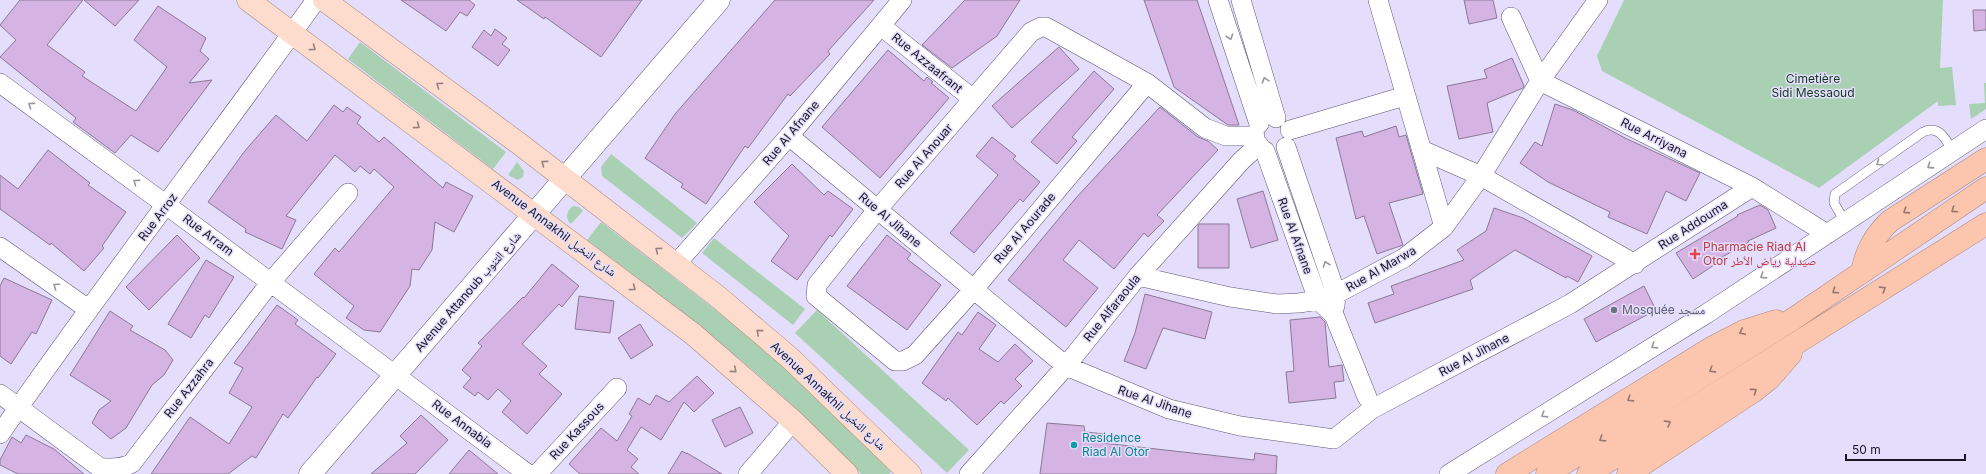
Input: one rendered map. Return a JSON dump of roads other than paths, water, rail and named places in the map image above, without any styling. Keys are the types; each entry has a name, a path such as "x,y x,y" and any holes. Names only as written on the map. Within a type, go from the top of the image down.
{"highway":[{"path":"1862,272 1868,249 1881,229 1890,221 1986,159"},
{"path":"1547,474 1793,319 1986,188"},
{"path":"1588,474 1986,224"},
{"path":"1507,474 1728,339 1761,325 1793,319"},
{"path":"1628,474 1754,391 1781,366 1802,339"}],"main road":[{"name":"Avenue Annakhil شارع النخيل","path":"248,0 693,334 792,420 846,474"},
{"name":"Avenue Annakhil شارع النخيل","path":"324,0 566,180 676,264 790,358 910,474"}],"street":[{"name":"Rue Arroz","path":"0,434 88,309 167,205 316,0"},
{"name":"Avenue Attanoub شارع التنوب","path":"310,474 395,374 566,180 719,0"},
{"name":"Rue Al Afnane","path":"676,264 789,136 902,0"},
{"name":"Rue Al Afnane","path":"1218,0 1318,300 1334,316 1367,397"},
{"name":"Rue Al Afnane","path":"1241,0 1263,135"},
{"path":"1378,0 1405,96 1424,151 1444,227"},
{"name":"Rue Al Marwa","path":"1138,276 1230,297 1276,304 1300,304 1336,294 1404,258 1444,227 1481,176 1540,81 1598,0"},
{"path":"1511,16 1540,81"},
{"name":"Rue Azzaafrant","path":"881,26 973,99"},
{"name":"Rue Al Anouar","path":"895,361 816,296 816,285 877,210 1031,32 1037,28 1046,27 1147,83"},
{"name":"Rue Arriyana","path":"1540,81 1752,187 1827,234"},
{"name":"Rue Arram","path":"0,83 395,374"},
{"path":"1147,83 1205,128 1226,136 1263,135 1287,124 1288,139"},
{"name":"Rue Al Aourade","path":"895,361 903,361 915,355 974,290 1147,83"},
{"path":"1263,135 1276,153 1288,139 1405,96"},
{"path":"1449,474 1706,314 1986,129"},
{"name":"Rue Alfaraoula","path":"970,474 1066,366 1138,276 1263,135"},
{"name":"Rue Al Jihane","path":"789,136 1066,366 1169,409 1240,426 1334,439 1372,409 1570,304"},
{"name":"Rue Al Afnane","path":"1288,139 1336,294 1334,316"},
{"path":"1424,151 1481,176 1635,264"},
{"name":"Rue Addouma","path":"1570,304 1635,264 1752,187"},
{"name":"Rue Azzahra","path":"0,394 99,467 112,469 132,463 270,283 348,193"},
{"path":"0,247 88,309"},
{"name":"Rue Annabia","path":"395,374 528,474"},
{"name":"Rue Kassous","path":"537,474 617,388"},
{"path":"748,474 792,420"}],"lane":[{"path":"1845,222 1834,203 1835,194 1923,132 1932,130 1941,133 1953,151"}],"place":[{"name":"Pharmacie Riad Al Otor صيدلية رياض الأطر","path":"1695,254"},
{"name":"Mosquée مسجد","path":"1614,310"},
{"name":"Residence Riad Al Otor","path":"1074,445"}],"park label":[{"name":"Cimetière Sidi Messaoud","path":"1813,86"}]}
